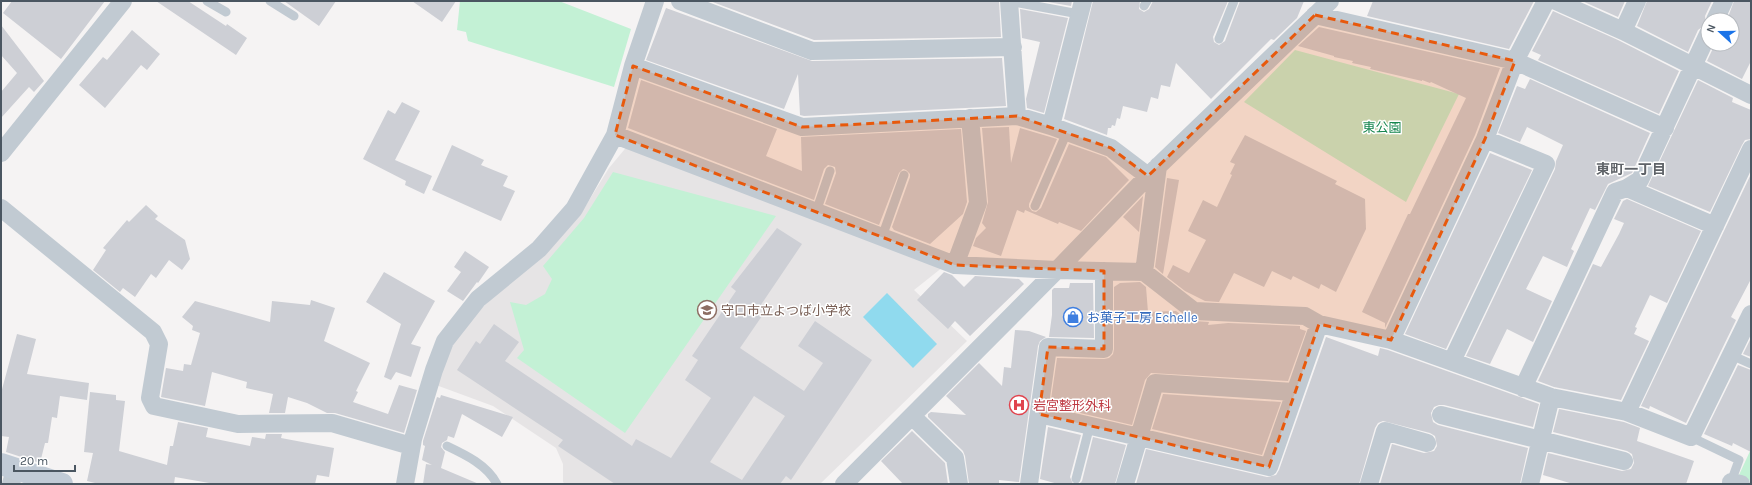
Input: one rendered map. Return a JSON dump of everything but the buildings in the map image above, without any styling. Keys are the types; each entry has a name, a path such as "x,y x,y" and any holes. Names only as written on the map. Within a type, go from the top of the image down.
{"street":[{"path":"1,153 124,1"},
{"path":"405,484 412,446 434,370 445,341 478,299 539,249 574,209 615,134 633,66 655,1"},
{"path":"680,1 812,51 1012,47"},
{"path":"1009,1 1017,116"},
{"path":"1391,340 1484,139 1515,61 1546,1"},
{"path":"1556,1 1622,31 1751,95"},
{"path":"1622,31 1637,1"},
{"path":"1719,12 1724,1"},
{"path":"844,484 1057,270 1153,171 1322,5 1515,61 1665,128"},
{"path":"1059,129 1081,8"},
{"path":"1523,388 1615,192 1627,188 1640,180 1700,52"},
{"path":"633,66 802,127 1017,116 1059,129 1111,148 1153,171"},
{"path":"954,265 978,203 970,118"},
{"path":"615,134 954,265 1057,270 1144,272 1194,311 1305,316 1319,324 1391,340 1551,397 1627,412 1691,437 1751,314"},
{"path":"1452,361 1546,164 1484,139"},
{"path":"1627,412 1751,149"},
{"path":"1144,272 1153,171"},
{"path":"1627,188 1715,226"},
{"path":"1,208 153,332 159,344 150,398 154,406 238,424 332,423 412,446"},
{"path":"1029,484 1048,347 1104,349 1104,271"},
{"path":"1039,414 1269,467 1319,324"},
{"path":"1125,484 1155,383 1294,392"},
{"path":"1530,484 1551,397"},
{"path":"1441,415 1624,461"},
{"path":"912,416 955,458 959,484"},
{"path":"1369,484 1385,431 1426,443"},
{"path":"9,472 62,484"}],"lane":[{"path":"208,1 226,12"},
{"path":"270,1 294,16"},
{"path":"1009,1 1081,8"},
{"path":"1219,39 1234,1"},
{"path":"1035,206 1059,129"},
{"path":"816,212 830,171"},
{"path":"882,237 904,174"},
{"path":"1731,355 1751,364"},
{"path":"1076,479 1090,426"},
{"path":"1691,437 1739,460 1734,483"},
{"path":"447,446 471,457 493,477 497,484"}],"highlighted area":[{"path":"1315,15 1515,61 1485,139 1391,340 1319,324 1269,467 1039,414 1048,347 1104,349 1104,271 955,265 615,135 633,66 802,127 1017,116 1111,148 1148,176"}],"shaded area":[{"name":"守口市立よつば小学校","path":"629,144 943,267 914,290 967,341 820,484 565,484 563,482 563,464 556,448 493,406 436,385 446,356 466,323 580,215 609,168"}],"green space":[{"path":"460,1 559,1 631,29 614,87 468,41 466,32 457,30"},
{"name":"東公園","path":"1295,50 1459,94 1406,202 1244,102"},
{"path":"613,172 776,216 625,433 517,358 524,350 510,302 526,305 545,294 552,279 543,266 584,218"},
{"path":"1751,449 1751,481 1744,479 1739,475"}],"water":[{"path":"887,293 937,344 913,368 863,317"}],"place":[{"name":"守口市立よつば小学校","path":"707,310"},
{"name":"お菓子工房 Echelle","path":"1073,317"},
{"name":"岩宮整形外科","path":"1019,405"}],"district":[{"name":"東町一丁目","path":"1631,169"}]}
